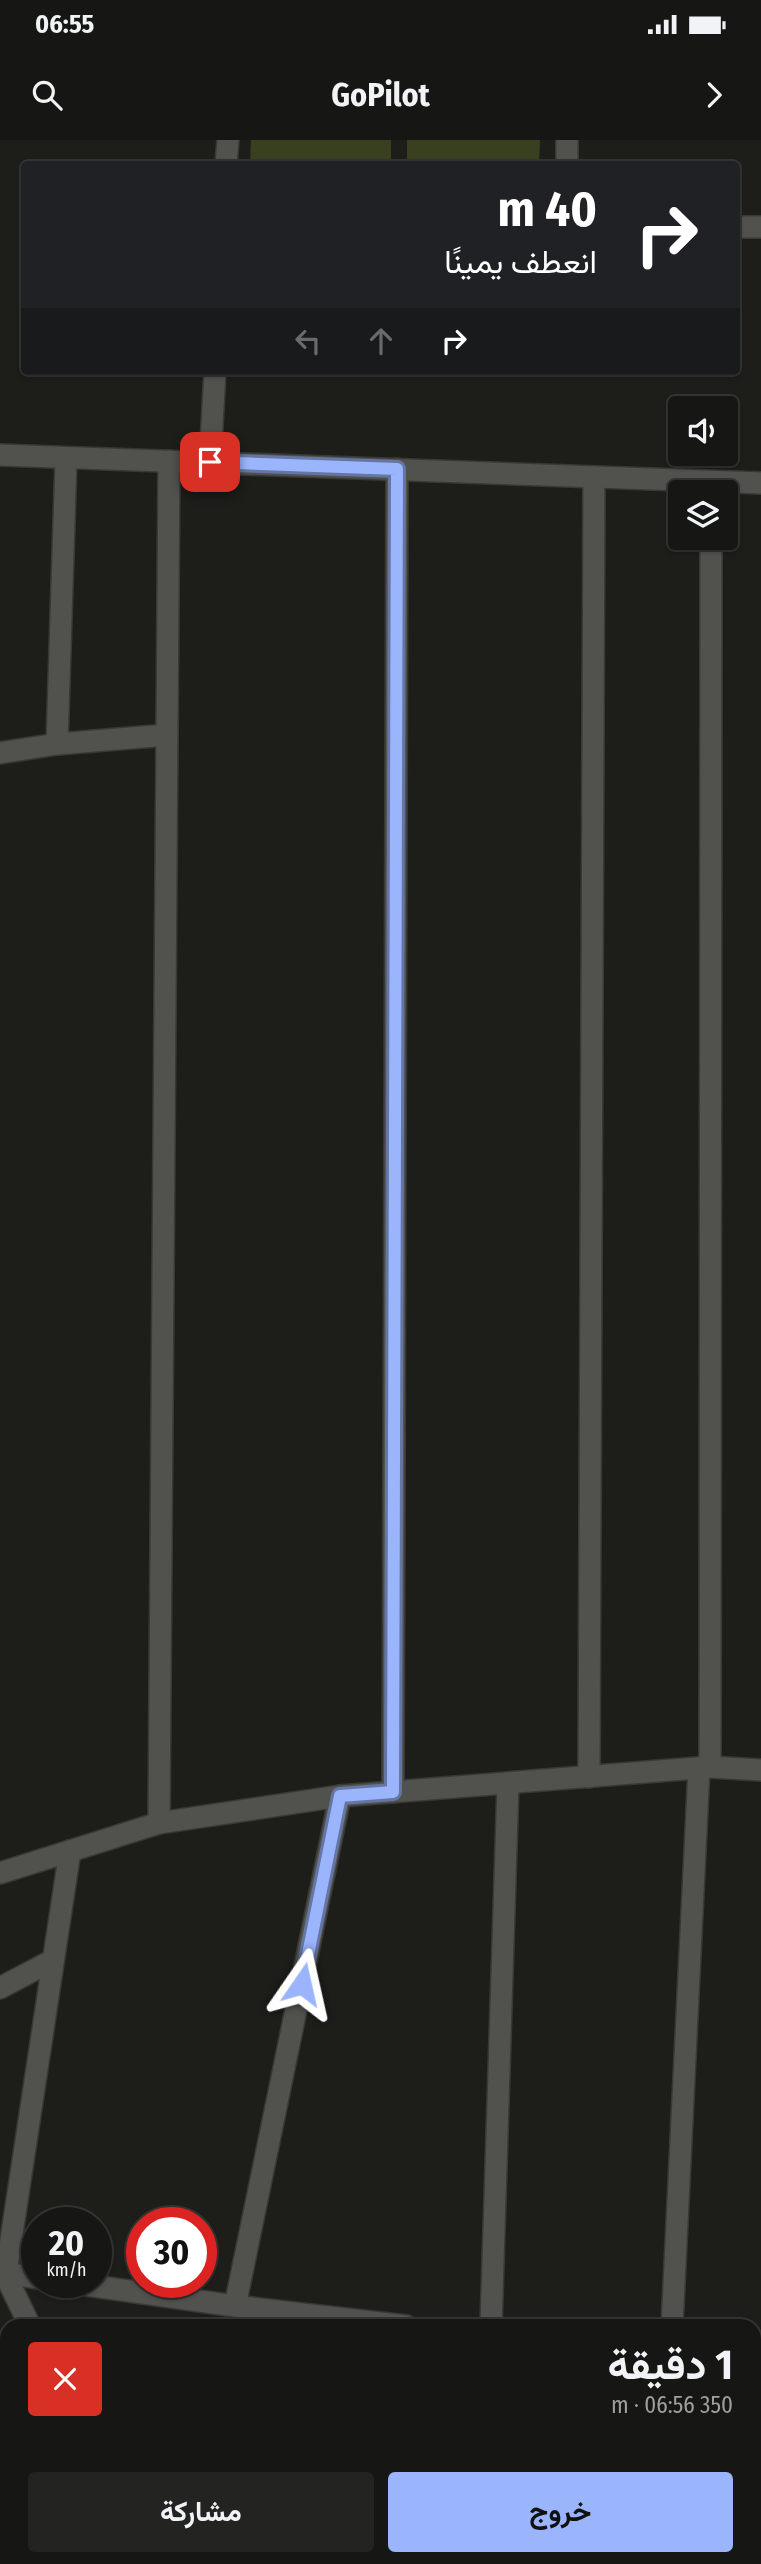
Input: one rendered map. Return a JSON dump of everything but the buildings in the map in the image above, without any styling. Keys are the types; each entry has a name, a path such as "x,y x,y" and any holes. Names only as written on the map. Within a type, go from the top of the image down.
{"street":[{"path":"226,161 228,140"},
{"path":"567,161 568,140"},
{"path":"740,227 761,227"},
{"path":"210,462 215,375"},
{"path":"0,455 594,477 668,483"},
{"path":"57,744 66,459"},
{"path":"159,1823 169,461"},
{"path":"393,1792 397,469"},
{"path":"589,1777 594,477"},
{"path":"738,484 761,483"},
{"path":"672,2319 705,1768 711,550"},
{"path":"0,753 57,744 167,735"},
{"path":"0,1873 159,1823 340,1796 705,1768 761,1770"},
{"path":"491,2319 508,1783"},
{"path":"235,2306 340,1796"},
{"path":"27,2319 3,2269 70,1851"},
{"path":"0,1988 54,1960"},
{"path":"3,2269 21,2274"},
{"path":"112,2289 346,2319"}],"green space":[{"path":"251,140 391,140 391,161 250,161"},
{"path":"407,140 540,140 539,161 407,161"}],"route":[{"path":"210,462 397,469 393,1792 340,1796 302,1984"}]}
